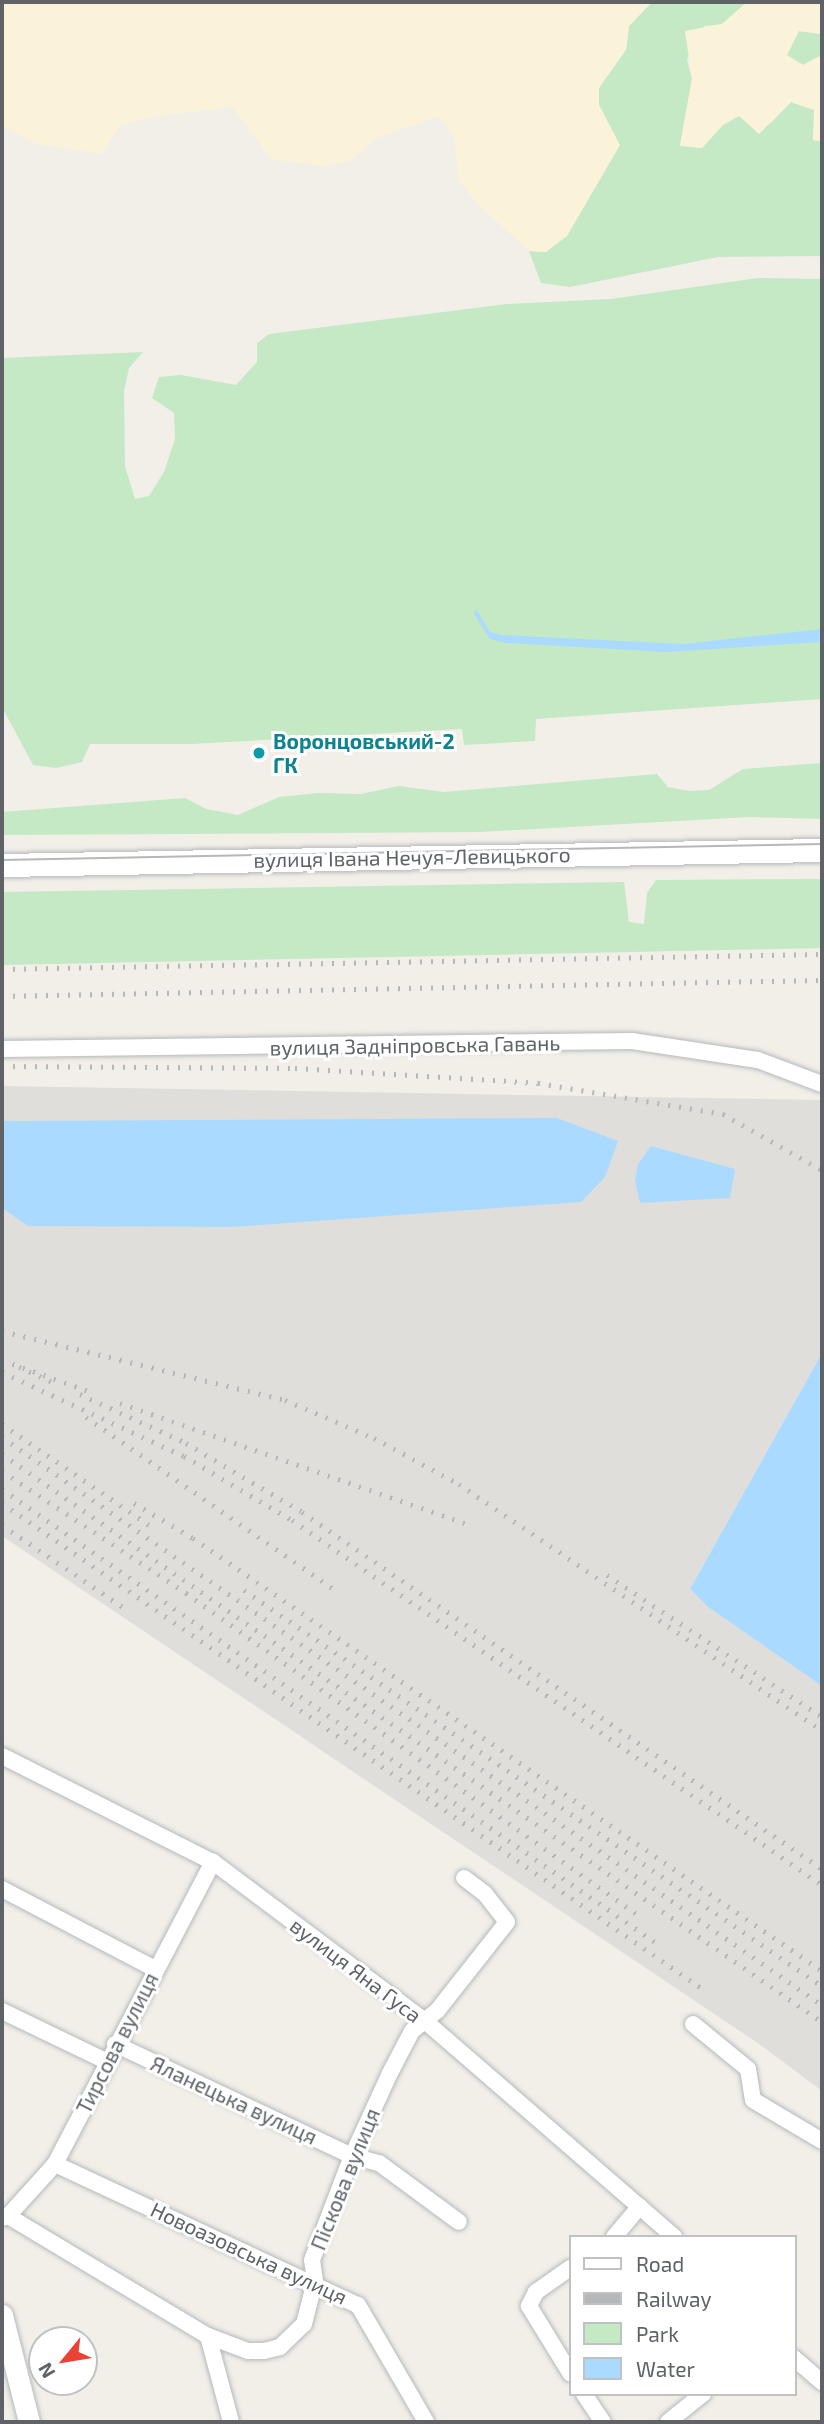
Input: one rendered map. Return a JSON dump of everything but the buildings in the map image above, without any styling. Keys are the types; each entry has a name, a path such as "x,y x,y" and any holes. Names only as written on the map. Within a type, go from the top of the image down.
{"main road":[{"name":"вулиця Івана Нечуя-Левицького","path":"2,865 822,849"}],"street":[{"name":"вулиця Задніпровська Гавань","path":"2,1049 632,1041 758,1060 822,1084"},
{"name":"вулиця Яна Гуса","path":"2,1756 213,1862 425,2021 672,2235"},
{"name":"Тирсова вулиця","path":"5,2217 55,2164 106,2061 213,1862"},
{"name":"Піскова вулиця","path":"5,2217 208,2336 248,2351 280,2347 304,2324 315,2281 312,2260 352,2156 407,2042 507,1922 484,1893 464,1878"},
{"path":"2,1889 155,1969"},
{"path":"2,2011 106,2061"},
{"path":"693,2024 748,2069 753,2100 822,2140"},
{"name":"Яланецька вулиця","path":"115,2044 352,2156 379,2163 459,2222"},
{"name":"Новоазовська вулиця","path":"55,2164 315,2281 358,2305 426,2422"},
{"path":"616,2235 640,2206"},
{"path":"568,2269 536,2292 528,2306 568,2370"},
{"path":"2,2315 29,2422"},
{"path":"208,2336 231,2422"},
{"path":"796,2360 822,2382"},
{"path":"585,2396 603,2422"},
{"path":"668,2422 701,2396"}],"shaded area":[{"path":"2,1086 822,1100 822,1353 690,1589 708,1607 822,1686 822,2091 762,2046 2,1536"}],"green space":[{"path":"652,2 747,2 722,24 704,26 687,60 692,79 680,145 702,148 723,124 739,116 771,123 791,102 815,110 813,140 822,141 822,256 718,257 570,287 541,283 529,251 546,252 619,146 599,105 599,88 626,50 629,26"},
{"path":"799,31 822,34 822,55 803,65 786,56"},
{"path":"758,278 822,279 822,699 536,719 535,741 464,745 462,729 192,744 90,744 82,762 56,768 33,765 2,707 2,358 143,352 129,368 124,391 125,466 135,499 149,496 164,472 175,439 174,413 152,398 159,377 181,375 236,385 257,362 257,343 269,334 507,304 611,299"},
{"path":"822,763 822,819 749,817 479,832 2,835 2,812 185,798 206,809 238,815 279,797 318,793 361,794 399,786 444,792 657,774 668,787 689,791 709,790 743,769"},
{"path":"822,879 822,948 2,965 2,892 624,882 629,922 644,924 647,893 656,880"}],"sand":[{"path":"2,2 652,2 629,26 626,49 599,88 599,105 620,145 567,236 546,252 529,251 477,203 459,180 454,136 439,116 377,138 350,161 324,166 271,159 233,107 150,117 120,125 103,154 37,144 2,126"},
{"path":"747,2 822,2 822,34 799,31 787,55 803,65 822,55 822,141 813,140 814,110 791,102 759,134 739,116 723,125 702,148 680,146 692,79 685,31 722,24"}],"water":[{"path":"476,609 490,632 501,635 683,644 822,629 822,642 665,652 506,643 490,639 474,614"},
{"path":"557,1118 618,1141 605,1177 581,1202 232,1227 28,1226 2,1208 2,1121"},
{"path":"651,1146 735,1169 730,1198 640,1203 635,1180 638,1164"},
{"path":"822,1353 822,1686 708,1607 690,1589"}],"tram line":[{"path":"2,860 822,844"}],"railway":[{"path":"2,969 822,954"},
{"path":"2,996 822,980"},
{"path":"2,1066 295,1068 538,1083 723,1114 822,1170"},
{"path":"2,1331 285,1400 374,1438 459,1484 822,1731"},
{"path":"2,1360 91,1392"},
{"path":"19,1367 51,1381"},
{"path":"2,1372 184,1456 292,1520 822,1885"},
{"path":"80,1394 186,1443 302,1512 822,1869"},
{"path":"120,1403 470,1525"},
{"path":"86,1417 336,1591"},
{"path":"2,1424 155,1529"},
{"path":"2,1437 822,2005"},
{"path":"2,1454 822,2022"},
{"path":"2,1471 186,1593 642,1918"},
{"path":"2,1489 658,1944"},
{"path":"2,1503 701,1988"},
{"path":"134,1503 193,1538 822,1971"},
{"path":"2,1525 124,1608"},
{"path":"607,1575 822,1717"},
{"path":"244,1590 822,1986"}],"place":[{"name":"Воронцовський-2 ГК","path":"259,753"}]}
